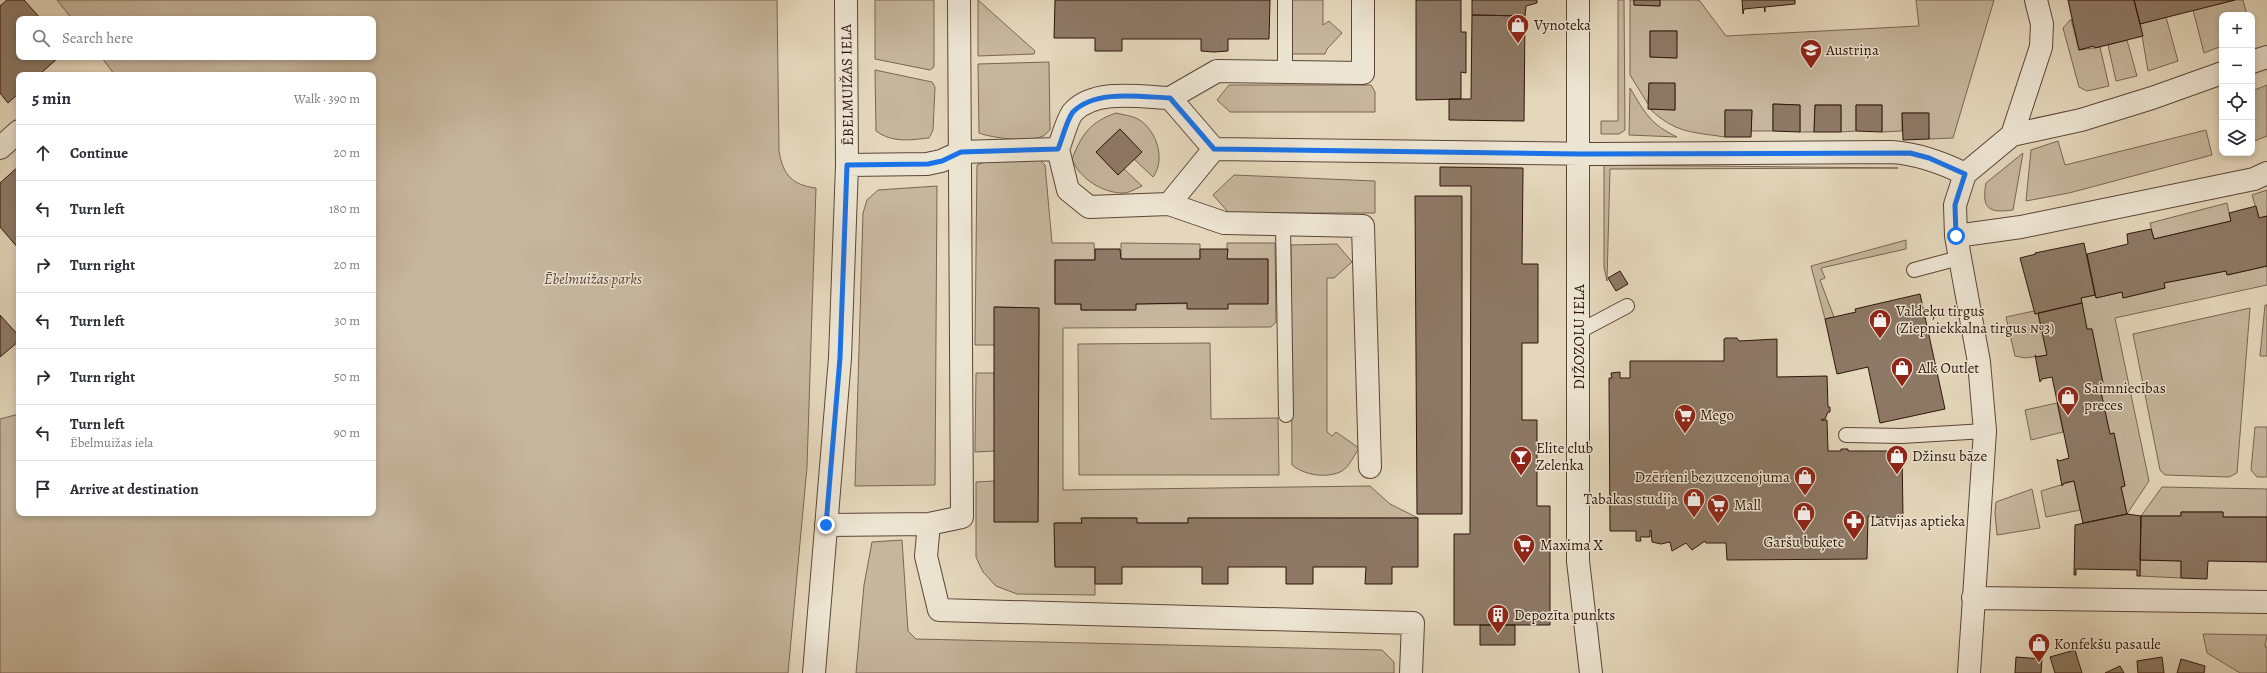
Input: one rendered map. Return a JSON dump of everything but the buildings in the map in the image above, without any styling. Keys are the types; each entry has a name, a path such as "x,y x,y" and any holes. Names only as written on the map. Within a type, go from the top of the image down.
{"street":[{"name":"ĒBELMUIŽAS IELA","path":"814,673 840,358 847,165 846,0"},
{"path":"826,525 929,524 962,517 959,0"},
{"path":"1363,0 1363,73 1217,71 1170,98 1118,95 1094,100 1073,113 1058,149 1068,190 1089,207 1169,204 1224,223 1363,226 1370,467"},
{"name":"DIŽOZOLU IELA","path":"1578,0 1578,561 1591,673"},
{"path":"2012,135 2042,47 2042,24 2036,0"},
{"path":"2255,61 2267,57"},
{"path":"1969,673 1985,431 1979,362 1956,236 1955,205 1965,174 2012,135 2088,118 2152,98 2219,74"},
{"path":"1170,98 1214,149 1579,154 1892,152 1910,153 1929,158 1965,174"},
{"path":"0,148 16,134"},
{"path":"847,165 928,164 942,161 961,152 1058,149"},
{"path":"1169,204 1214,149"},
{"path":"1956,236 2021,227 2254,178 2267,173"},
{"path":"929,524 926,556 939,610 1413,623 1411,673"},
{"path":"1973,598 2267,602"}],"lane":[{"path":"1284,0 1286,72"},
{"path":"1283,225 1286,415"},
{"path":"1914,270 1959,258"},
{"path":"1578,332 1627,306"},
{"path":"1846,435 1902,436 1985,431"}],"green space":[{"name":"Ēbelmuižas parks","path":"57,0 777,0 779,151 783,166 790,177 808,187 816,188 807,467 788,673 0,673 0,419 16,415 16,516 376,516 376,72 113,72 103,60 376,60 376,16 70,16"},
{"path":"875,0 934,0 934,67 930,70 875,59"},
{"path":"978,0 1035,51 1034,54 978,56"},
{"path":"1287,0 1323,0 1323,25 1329,21 1342,33 1327,49 1325,54 1291,54"},
{"path":"1618,0 1624,0 1625,130 1619,134 1601,134 1601,121 1618,121"},
{"name":"Austriņa","path":"1630,0 1634,0 1634,5 1660,6 1660,0 1699,0 1726,36 1919,26 1916,0 1994,0 1953,138 1929,139 1928,113 1902,113 1902,131 1882,132 1882,105 1856,105 1856,131 1841,132 1841,105 1815,105 1814,132 1800,132 1800,105 1773,104 1773,131 1751,131 1752,111 1725,110 1725,137 1693,132 1668,123 1650,109 1675,110 1675,84 1649,83 1648,104 1630,75","holes":["1650,31 1677,31 1676,58 1650,57"]},
{"path":"2235,0 2243,0 2246,12 2219,12 2219,47 2204,53 2193,10"},
{"path":"2166,17 2178,61 2148,71 2140,24"},
{"path":"2071,19 2079,50 2100,47 2109,86 2087,91 2079,87 2063,28"},
{"path":"2127,40 2137,76 2116,81 2108,45"},
{"path":"1049,62 1050,130 1043,136 1029,139 993,137 979,133 978,64"},
{"path":"875,70 932,82 935,87 933,130 929,138 901,140 882,135 876,131"},
{"path":"1229,85 1371,85 1375,92 1375,112 1230,112 1217,100"},
{"path":"2267,85 2267,136 2255,141 2255,120 2255,90"},
{"path":"1630,88 1649,117 1660,127 1677,137 1629,135"},
{"path":"1116,113 1131,116 1145,124 1155,138 1159,154 1157,170 1153,177 1134,159 1141,152 1120,129 1096,152 1118,175 1124,169 1142,186 1125,193 1108,191 1093,184 1080,172 1072,159 1079,143 1088,130 1100,120"},
{"path":"2206,130 2212,155 2069,193 2026,201 2031,150 2058,141 2065,165"},
{"path":"2023,153 2013,210 1998,211 1989,208 1985,199 1986,183"},
{"path":"1040,160 1045,165 1052,243 1094,243 1095,260 1055,260 1055,304 1081,304 1081,310 1135,310 1136,304 1268,303 1268,259 1227,259 1227,243 1275,243 1276,322 1271,327 1063,328 1063,490 1370,486 1390,504 1418,518 1188,518 1188,523 1137,523 1136,518 1082,518 1082,523 1055,523 1055,566 1095,567 1095,595 1017,594 996,586 983,572 976,557 976,482 994,481 1038,522 1039,308 995,307 995,345 975,345 977,165 986,161"},
{"path":"1604,165 1898,168 1610,169 1607,281 1604,267"},
{"path":"1234,175 1375,181 1375,213 1229,213 1213,195"},
{"path":"937,186 935,485 855,486 863,213 867,200 878,190"},
{"path":"2267,190 2267,216 2259,218 2252,195"},
{"path":"2227,203 2231,221 2154,239 2150,223"},
{"path":"1906,240 1906,249 1821,268 1825,278 1820,280 1834,317 1825,319 1811,266"},
{"path":"1121,243 1200,244 1200,259 1121,259"},
{"path":"1337,244 1352,262 1334,278 1327,278 1327,432 1332,436 1336,432 1359,448 1349,464 1342,471 1330,475 1316,475 1303,471 1292,465 1291,245"},
{"path":"2267,266 2267,285 2115,318 2149,481 2127,514 2121,487 2125,486 2114,433 2110,434 2099,383 2103,383 2092,329 2087,329 2081,298 2095,295 2096,298 2122,292 2123,298 2165,288 2164,283 2226,271 2228,275"},
{"path":"2265,305 2267,305 2267,356 2260,356"},
{"path":"2250,308 2237,473 2229,477 2165,475 2160,470 2133,334"},
{"path":"2034,311 2035,314 2038,313 2047,355 2025,358 2015,356 2006,317"},
{"path":"1210,343 1211,419 1278,418 1279,475 1079,475 1078,344"},
{"path":"976,373 994,373 995,451 975,452"},
{"path":"2057,403 2063,432 2031,440 2025,410"},
{"path":"2255,427 2267,427 2267,477 2257,477 2251,470"},
{"path":"2074,481 2080,510 2046,517 2041,491"},
{"path":"2162,487 2267,489 2267,517 2223,517 2223,512 2181,512 2181,516 2141,516"},
{"path":"2032,489 2040,528 1997,535 1995,513 1996,502"},
{"path":"902,540 908,631 916,639 1382,650 1394,662 1394,673 856,673 864,585 872,542"},
{"path":"2140,560 2181,561 2181,578 2140,576"},
{"path":"2203,634 2267,635 2265,647 2267,647 2267,673 2240,673 2207,653"}],"place":[{"name":"Vynoteka","path":"1518,44"},
{"name":"Austriņa","path":"1811,70"},
{"name":"Valdeķu tirgus (Ziepniekkalna tirgus №3)","path":"1880,340"},
{"name":"Alk Outlet","path":"1902,388"},
{"name":"Saimniecības preces","path":"2068,416"},
{"name":"Mego","path":"1685,434"},
{"name":"Elite club Zelenka","path":"1521,476"},
{"name":"Džinsu bāze","path":"1897,476"},
{"name":"Dzērieni bez uzcenojuma","path":"1805,496"},
{"name":"Tabakas studija","path":"1694,518"},
{"name":"Mall","path":"1718,524"},
{"name":"Garšu buķete","path":"1804,532"},
{"name":"Latvijas aptieka","path":"1854,540"},
{"name":"Maxima X","path":"1524,564"},
{"name":"Depozīta punkts","path":"1498,634"},
{"name":"Konfekšu pasaule","path":"2039,664"}],"route":[{"path":"826,525 840,358 847,165 928,164 942,161 961,152 1058,149 1073,113 1094,100 1118,95 1170,98 1214,149 1579,154 1910,153 1946,164 1965,174 1955,205 1956,236"}]}
